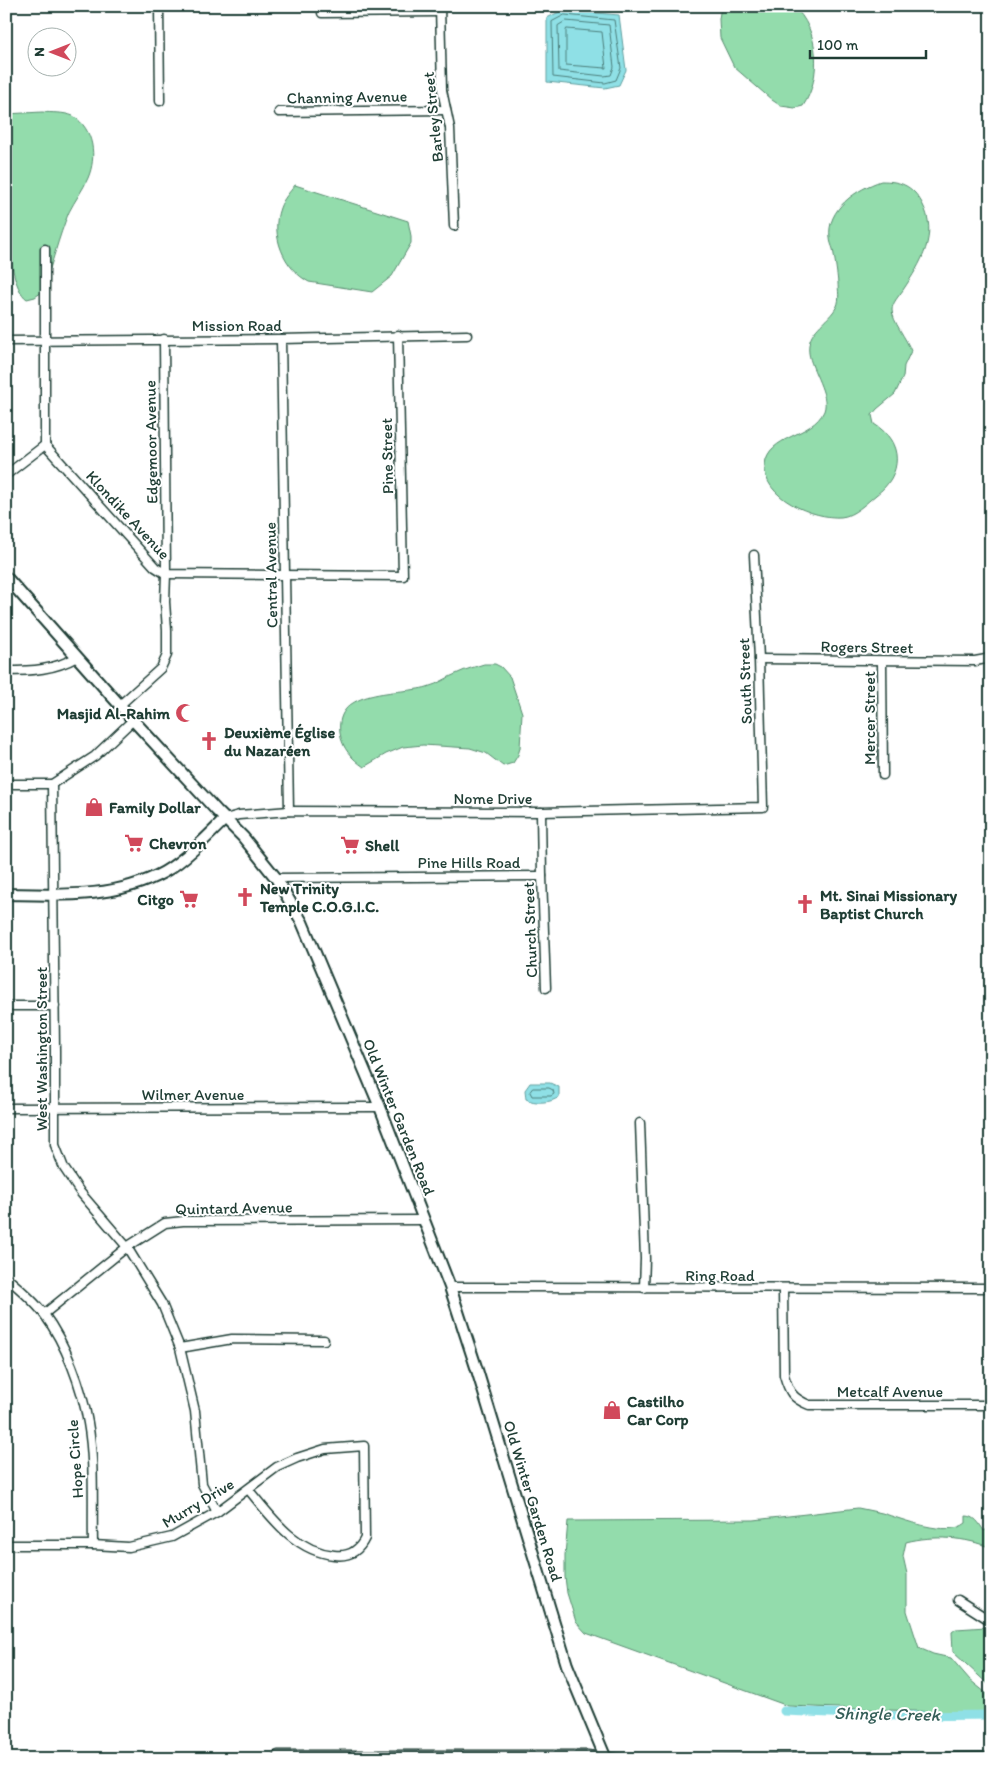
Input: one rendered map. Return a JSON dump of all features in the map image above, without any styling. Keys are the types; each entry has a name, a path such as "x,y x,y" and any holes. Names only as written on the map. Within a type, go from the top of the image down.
{"main road":[{"name":"Old Winter Garden Road","path":"6,577 133,720 243,837 276,878 302,922 380,1106 450,1287 480,1378 567,1665 605,1758"},
{"path":"6,894 54,895 110,892 133,886 165,872 225,819"}],"street":[{"path":"160,6 160,101"},
{"path":"322,13 440,9"},
{"name":"Barley Street","path":"440,9 442,90 450,128 454,226"},
{"name":"Channing Avenue","path":"279,112 446,110"},
{"path":"6,474 45,445 45,249"},
{"name":"Mission Road","path":"6,341 281,339 467,335"},
{"name":"Pine Street","path":"398,336 403,576"},
{"name":"Edgemoor Avenue","path":"120,705 161,668 167,655 164,602 166,574 164,339"},
{"name":"Central Avenue","path":"281,339 289,811"},
{"name":"Klondike Avenue","path":"45,445 155,567 166,574 403,576"},
{"name":"South Street","path":"754,555 763,808"},
{"name":"Rogers Street","path":"759,659 976,661 986,659 991,655"},
{"path":"6,671 40,671 65,664 77,658"},
{"name":"Mercer Street","path":"882,661 883,775"},
{"path":"6,784 52,784 95,756 133,720"},
{"name":"West Washington Street","path":"52,784 55,1145 64,1168 80,1192 126,1247 162,1304 180,1348 194,1411 202,1484 217,1512"},
{"name":"Nome Drive","path":"225,819 239,815 289,811 541,812 763,808"},
{"name":"Church Street","path":"541,812 546,988"},
{"name":"Pine Hills Road","path":"276,878 542,876"},
{"path":"6,1006 55,1006"},
{"name":"Wilmer Avenue","path":"6,1108 380,1106"},
{"path":"640,1123 645,1259 644,1288"},
{"name":"Quintard Avenue","path":"44,1314 126,1247 165,1223 183,1221 424,1220"},
{"name":"Hope Circle","path":"6,1277 44,1314 62,1346 79,1384 89,1424 92,1461 92,1545"},
{"name":"Ring Road","path":"450,1287 991,1288"},
{"name":"Metcalf Avenue","path":"783,1289 784,1375 787,1387 798,1400 809,1405 991,1405"},
{"path":"180,1348 232,1339 324,1340"},
{"name":"Murry Drive","path":"6,1545 129,1547 172,1537 217,1512 277,1467 297,1458 326,1449 364,1446 365,1538 356,1552 341,1556 323,1554 302,1545 280,1528 248,1489"},
{"path":"958,1600 991,1621"},
{"path":"278,1756 539,1757 587,1755 625,1759"},
{"path":"698,1759 991,1757"}],"green space":[{"path":"721,6 793,6 802,16 809,27 815,54 813,82 803,106 795,108 781,106 734,67 720,38 719,19"},
{"path":"62,113 73,116 85,128 92,144 93,153 91,170 84,187 69,212 42,292 35,297 27,299 18,287 12,267 8,242 6,213 6,114"},
{"path":"881,181 900,183 910,188 922,203 929,226 926,248 916,270 892,307 894,319 911,351 904,366 903,377 895,394 872,415 874,424 884,431 895,449 895,468 885,487 860,509 846,516 830,517 804,510 781,496 766,477 765,465 768,455 774,448 810,426 818,420 824,411 824,398 810,360 809,345 814,333 837,306 839,294 838,279 830,239 830,228 838,209 845,202 862,189"},
{"path":"295,185 408,221 411,243 392,276 372,292 309,282 300,276 286,260 281,250 277,229 277,218 281,205"},
{"path":"484,664 495,664 501,667 510,677 522,713 520,748 513,763 503,766 486,753 470,748 423,745 403,747 386,754 364,767 345,748 340,733 341,718 347,708 358,700 386,693 427,687 450,676"},
{"path":"858,1508 937,1528 948,1529 958,1527 966,1523 966,1516 974,1519 984,1531 991,1527 991,1548 960,1539 927,1538 906,1542 903,1556 907,1574 907,1611 919,1648 933,1654 951,1658 970,1680 991,1697 991,1714 788,1706 586,1633 576,1622 567,1593 565,1577 568,1521 754,1520"},
{"path":"991,1608 991,1687 953,1652 952,1632 956,1629 986,1627 984,1618"}],"water":[{"path":"563,10 619,15 626,70 619,85 605,88 547,82 547,18"},
{"path":"530,1083 550,1083 559,1087 559,1097 552,1101 543,1102 534,1102 526,1099 525,1090"}],"waterway":[{"name":"Shingle Creek","path":"784,1711 900,1716 991,1715"}],"place":[{"name":"Masjid Al-Rahim","path":"185,713"},
{"name":"Deuxième Église du Nazaréen","path":"209,741"},
{"name":"Family Dollar","path":"94,807"},
{"name":"Chevron","path":"134,843"},
{"name":"Shell","path":"350,845"},
{"name":"New Trinity Temple C.O.G.I.C.","path":"245,897"},
{"name":"Citgo","path":"189,899"},
{"name":"Mt. Sinai Missionary Baptist Church","path":"805,904"},
{"name":"Castilho Car Corp","path":"612,1410"}]}
